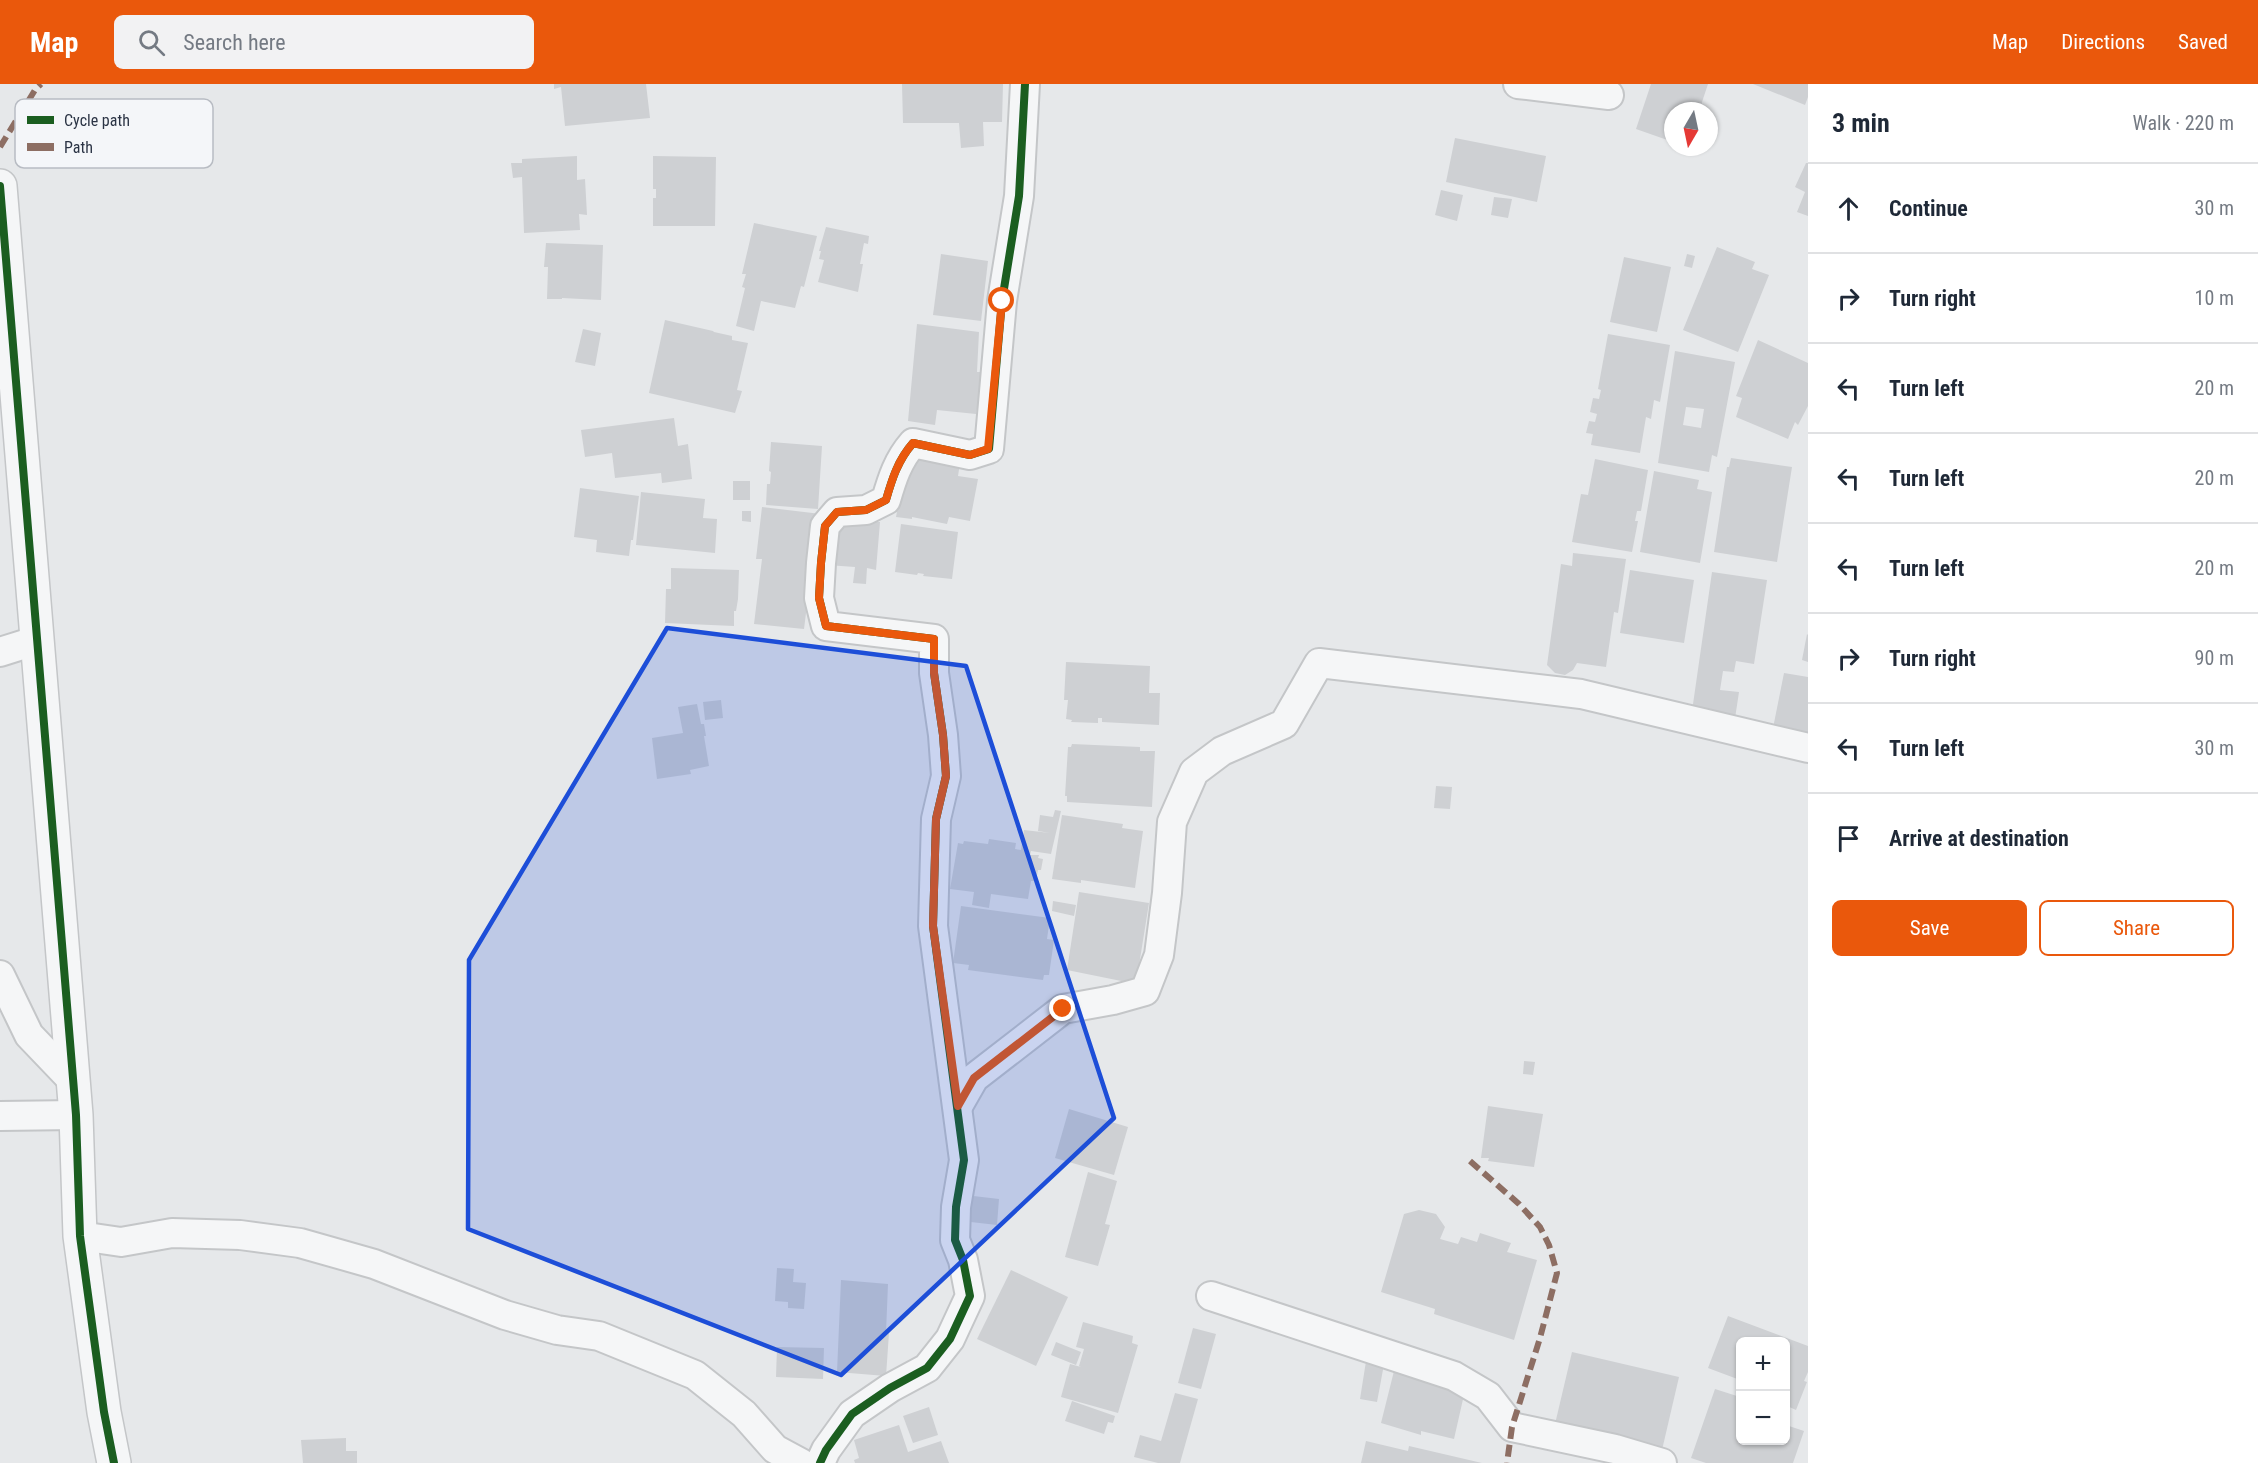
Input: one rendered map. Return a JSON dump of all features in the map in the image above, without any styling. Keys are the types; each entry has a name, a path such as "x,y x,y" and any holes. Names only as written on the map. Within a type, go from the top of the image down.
{"street":[{"path":"820,1463 826,1450 852,1414 890,1388 927,1368 950,1339 970,1296 963,1260 955,1240 956,1207 964,1160 933,926 936,819 946,776 934,673 934,639 826,626 819,598 825,526 837,512 866,510 886,500 903,454 913,443 970,455 988,449 1002,301 1019,196 1025,84"},
{"path":"1518,84 1609,95"},
{"path":"1,199 76,1115 80,1236 104,1412 114,1463"},
{"path":"0,652 38,640"},
{"path":"958,1106 974,1078 1063,1009 1113,1000 1145,991 1159,955 1167,893 1172,822 1194,772 1222,750 1284,724 1319,663 1581,694 1808,748"},
{"path":"0,975 30,1035 73,1081"},
{"path":"0,1116 76,1115"},
{"path":"80,1236 121,1242 172,1233 240,1234 300,1243 374,1264 505,1315 557,1330 599,1336 695,1375 744,1414 775,1449 801,1463"},
{"path":"1211,1296 1454,1376 1488,1396 1512,1427 1615,1449 1662,1463"}],"highlighted area":[{"path":"667,628 966,666 1114,1118 841,1375 468,1229 469,960"}],"building":[{"path":"554,84 646,84 650,118 565,126 561,87 554,89"},
{"path":"902,84 1003,84 1002,122 983,122 984,146 961,148 959,123 903,123"},
{"path":"1651,84 1708,84 1702,102 1664,102 1664,139 1636,129"},
{"path":"1753,84 1808,84 1808,97 1805,105"},
{"path":"1455,138 1546,156 1537,202 1446,182"},
{"path":"577,156 577,180 585,179 587,215 579,214 580,230 524,233 522,177 513,178 511,163 522,163 522,159"},
{"path":"653,156 716,157 715,226 653,226 653,198 656,198 656,189 653,189"},
{"path":"1808,163 1808,216 1797,212 1805,192 1795,187"},
{"path":"1441,190 1463,195 1457,221 1435,215"},
{"path":"1494,197 1512,199 1508,218 1491,215"},
{"path":"754,223 817,236 804,287 801,286 795,308 761,301 754,331 736,326 745,288 742,287 746,274 742,274"},
{"path":"826,227 869,236 868,244 864,243 858,292 818,282 824,260 819,259 821,251 819,251"},
{"path":"546,243 603,245 601,300 547,299 548,267 544,267"},
{"path":"1717,247 1755,262 1752,269 1769,275 1738,352 1683,330"},
{"path":"941,254 988,261 981,321 933,315"},
{"path":"1687,254 1695,256 1692,268 1684,266"},
{"path":"1624,257 1671,267 1657,332 1610,322"},
{"path":"665,320 732,336 732,340 748,343 737,390 742,391 735,413 649,393"},
{"path":"917,324 979,332 977,372 984,372 976,414 937,410 935,425 908,421"},
{"path":"583,329 601,333 595,366 575,362"},
{"path":"1608,334 1670,345 1660,402 1654,400 1651,419 1646,417 1640,453 1591,445 1593,434 1586,433 1589,421 1595,422 1597,414 1590,412 1593,398 1599,399 1601,390 1598,389"},
{"path":"1758,340 1808,363 1808,406 1798,425 1795,422 1788,439 1736,417 1742,398 1736,396"},
{"path":"1675,351 1735,362 1717,457 1712,455 1709,472 1658,463","holes":["1686,407 1704,409 1701,428 1683,425"]},
{"path":"674,418 678,446 688,444 692,479 662,483 661,473 615,478 612,453 585,457 581,430"},
{"path":"771,442 822,446 818,509 766,505 767,484 770,484 771,472 769,471"},
{"path":"908,453 960,463 958,476 978,479 970,521 949,517 947,524 912,517 912,519 896,517"},
{"path":"1731,458 1792,467 1777,562 1714,552 1727,467 1729,467"},
{"path":"1595,459 1648,470 1641,511 1637,511 1635,521 1638,521 1632,552 1572,542 1581,494 1588,495"},
{"path":"1654,471 1699,480 1697,489 1712,492 1700,563 1640,552"},
{"path":"733,481 750,481 750,500 733,500"},
{"path":"580,488 639,496 629,556 596,552 597,540 574,537"},
{"path":"641,492 705,499 703,518 717,519 715,553 636,545"},
{"path":"762,507 821,514 804,629 754,624 762,559 756,559"},
{"path":"742,511 751,511 751,522 742,521"},
{"path":"831,520 880,522 876,570 867,568 866,584 853,583 855,567 827,565"},
{"path":"901,524 958,532 952,579 923,576 924,574 918,573 917,575 895,572"},
{"path":"1573,553 1626,559 1618,613 1614,612 1606,667 1577,663 1573,670 1565,675 1555,673 1547,665 1561,564 1572,566"},
{"path":"671,568 739,570 734,626 665,623 666,589 671,589"},
{"path":"1630,570 1694,580 1684,643 1620,633"},
{"path":"1712,572 1767,580 1754,664 1736,661 1734,672 1723,671 1720,690 1739,692 1734,725 1691,718"},
{"path":"1808,635 1808,662 1802,660"},
{"path":"1066,662 1150,666 1149,693 1160,693 1159,725 1102,722 1102,718 1098,718 1098,723 1071,722 1072,720 1066,719 1068,700 1064,700"},
{"path":"1784,673 1808,677 1808,739 1773,728"},
{"path":"721,700 723,718 705,720 703,702"},
{"path":"697,704 701,724 704,724 709,766 690,770 691,774 657,779 652,738 683,733 678,707"},
{"path":"1072,744 1140,747 1140,751 1155,751 1152,807 1067,802 1067,796 1065,796 1068,747"},
{"path":"1436,786 1452,787 1450,809 1434,808"},
{"path":"1055,810 1061,811 1051,854 1031,851 1030,855 1039,855 1038,858 1043,859 1036,881 1031,881 1028,899 991,894 989,908 972,905 974,892 950,889 958,843 963,844 964,841 988,844 989,839 1016,843 1015,849 1021,850 1024,830 1050,833 1038,831 1040,815 1053,817"},
{"path":"1062,815 1123,824 1122,828 1143,831 1135,888 1081,880 1081,883 1052,879"},
{"path":"1079,892 1149,903 1136,984 1067,970"},
{"path":"1053,901 1076,905 1074,916 1052,911"},
{"path":"961,906 1050,918 1047,939 1054,940 1049,975 1044,975 1043,980 968,970 969,965 953,963"},
{"path":"1524,1061 1535,1062 1533,1075 1523,1074"},
{"path":"1488,1106 1543,1114 1534,1167 1481,1158"},
{"path":"1069,1109 1128,1127 1114,1175 1055,1158"},
{"path":"1088,1172 1117,1181 1105,1224 1110,1225 1098,1266 1065,1257"},
{"path":"965,1195 999,1199 997,1225 962,1221"},
{"path":"1419,1210 1436,1214 1445,1227 1440,1239 1458,1244 1461,1237 1477,1242 1480,1233 1511,1243 1507,1252 1537,1260 1514,1340 1434,1314 1435,1309 1381,1292 1404,1214"},
{"path":"777,1268 794,1269 793,1282 806,1283 804,1309 788,1308 788,1302 775,1301"},
{"path":"1011,1270 1068,1297 1036,1366 977,1339"},
{"path":"841,1280 888,1284 886,1333 889,1333 886,1376 837,1372"},
{"path":"1728,1316 1784,1337 1736,1337 1736,1378 1708,1368"},
{"path":"1083,1322 1133,1336 1132,1343 1138,1345 1118,1413 1061,1397 1070,1364 1081,1367 1079,1366 1084,1349 1076,1347"},
{"path":"1193,1328 1216,1334 1201,1389 1178,1383"},
{"path":"1790,1339 1808,1346 1808,1372 1804,1381 1807,1382 1796,1410 1790,1407"},
{"path":"1056,1342 1081,1352 1076,1365 1051,1355"},
{"path":"777,1347 824,1348 823,1379 776,1377"},
{"path":"1572,1352 1679,1377 1662,1450 1555,1424"},
{"path":"1367,1355 1385,1359 1377,1402 1360,1399"},
{"path":"1396,1363 1466,1386 1454,1439 1421,1431 1421,1435 1381,1423"},
{"path":"1715,1389 1736,1396 1736,1445 1790,1445 1790,1426 1804,1431 1793,1463 1706,1463 1691,1458"},
{"path":"1175,1393 1198,1399 1180,1463 1158,1463 1134,1457 1140,1435 1161,1441"},
{"path":"1072,1401 1115,1416 1113,1423 1108,1422 1104,1434 1065,1421"},
{"path":"929,1407 938,1435 913,1443 903,1416"},
{"path":"899,1425 908,1452 941,1441 949,1463 855,1463 854,1460 859,1458 854,1440"},
{"path":"346,1438 346,1451 357,1451 357,1463 303,1463 301,1440"},
{"path":"1366,1441 1408,1451 1409,1446 1482,1463 1361,1463"}],"marked path":[{"path":"29,99 41,84"},
{"path":"0,147 15,123"},
{"path":"1470,1161 1519,1204 1540,1227 1549,1245 1557,1273 1540,1338 1512,1427 1507,1463"}],"cycle path":[{"path":"820,1463 826,1450 852,1414 890,1388 927,1368 950,1339 970,1296 963,1260 955,1240 956,1207 964,1160 933,926 936,819 946,776 934,673 934,639 826,626 819,598 825,526 837,512 866,510 886,500 899,463 913,443 970,455 989,449 1002,301 1019,196 1025,84"},
{"path":"0,186 76,1115 80,1236 104,1412 114,1463"}],"route":[{"path":"1002,301 988,449 970,455 913,443 903,454 886,500 866,510 837,512 825,526 819,598 826,626 934,639 934,673 946,776 936,819 933,926 958,1106 974,1078 1063,1009"}]}
